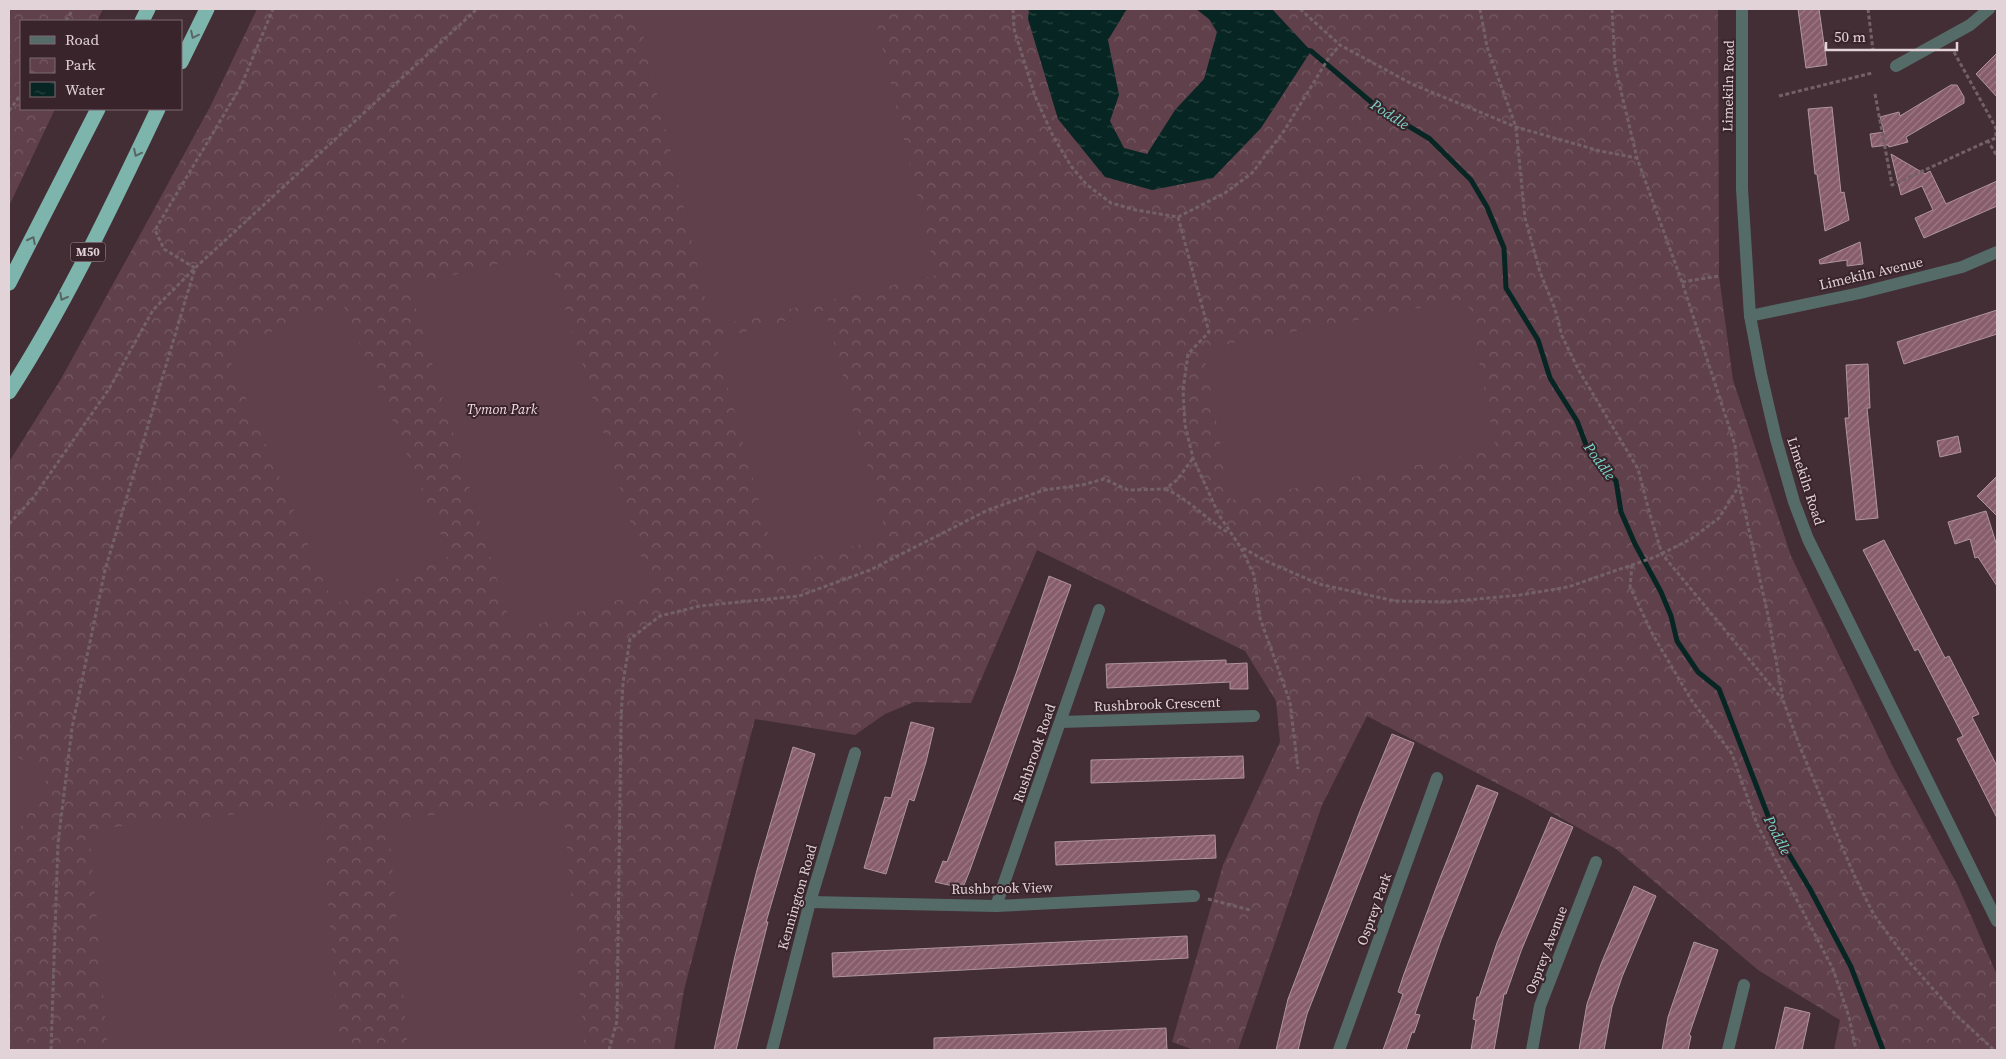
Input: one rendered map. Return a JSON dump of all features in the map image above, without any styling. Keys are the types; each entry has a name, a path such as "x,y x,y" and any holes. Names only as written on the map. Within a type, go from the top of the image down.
{"highway":[{"path":"182,60 207,9"},
{"path":"9,283 97,110"},
{"name":"M50","path":"9,392 32,355 100,229 158,110"}],"street":[{"name":"Limekiln Road","path":"1742,9 1742,190 1750,316 1776,439 1800,520 1997,921"},
{"path":"1896,66 1970,25 1989,9"},
{"name":"Limekiln Avenue","path":"1750,316 1860,293 1962,267 1997,252"},
{"name":"Rushbrook Road","path":"996,906 1099,610"},
{"name":"Rushbrook Crescent","path":"1061,722 1254,716"},
{"name":"Kennington Road","path":"772,1050 810,902 855,754"},
{"name":"Osprey Park","path":"1339,1050 1438,778"},
{"name":"Osprey Avenue","path":"1532,1050 1540,1006 1596,862"},
{"name":"Rushbrook View","path":"810,902 996,906 1194,896"},
{"path":"1728,1050 1744,985"}],"path":[{"path":"67,20 73,9"},
{"path":"195,268 164,250 155,230 241,86 273,9"},
{"path":"9,524 33,498 109,389 153,310 195,268 477,9"},
{"path":"1013,9 1014,29 1035,96 1053,136 1071,166 1086,184 1110,203 1136,210 1178,217 1225,194 1252,173 1284,131 1318,74 1340,45"},
{"path":"1300,9 1340,45 1412,84 1516,127 1600,151 1637,158"},
{"path":"1480,9 1487,47 1516,127 1525,218 1540,272 1555,309 1562,336 1578,369 1638,469 1648,511 1662,554 1783,700"},
{"path":"1612,9 1615,66 1637,158 1682,282 1734,445 1739,485 1769,620 1783,700 1800,747 1854,875 1874,914 1905,957 1944,1001 1994,1050"},
{"path":"1868,9 1873,50"},
{"path":"1875,94 1892,185 1996,138 1996,128 1954,52"},
{"path":"1780,96 1872,73"},
{"path":"9,111 20,95"},
{"path":"1988,142 1997,156"},
{"path":"1178,217 1209,332 1188,354 1183,390 1185,425 1192,458 1219,515 1241,548 1254,574 1260,618 1290,702 1298,769"},
{"path":"51,1050 58,843 72,728 105,570 195,268"},
{"path":"1682,282 1719,276"},
{"path":"1165,489 1177,480 1192,458"},
{"path":"609,1050 617,1021 622,683 630,639 660,616 700,606 800,596 870,570 988,510 1044,490 1082,485 1104,479 1128,490 1165,489 1178,494 1217,526 1230,533"},
{"path":"1241,548 1319,584 1395,601 1447,602 1520,595 1568,587 1655,557 1692,539 1719,518 1739,485"},
{"path":"1632,565 1630,587 1653,635 1692,701 1732,754 1757,824 1834,969 1849,1017 1856,1050"},
{"path":"1208,899 1250,910"}],"green space":[{"path":"9,9 103,9 98,20 20,20 20,110 55,110 9,206"},
{"name":"Tymon Park","path":"257,9 1718,9 1719,276 1733,380 1791,556 1892,765 1957,884 1997,975 1997,1050 1834,1050 1840,1020 1758,970 1616,849 1529,800 1367,716 1322,805 1238,1050 1194,1050 1172,1042 1223,865 1280,742 1276,701 1245,651 1037,550 971,703 914,702 885,714 855,735 755,719 684,990 674,1050 9,1050 9,462 61,379 210,107"},
{"path":"637,9 873,9 936,275 712,327"},
{"path":"548,252 651,590 513,632 409,286"},
{"path":"1467,299 1496,450 1231,500 1203,349"},
{"path":"342,302 450,556 334,605 226,351"},
{"path":"825,310 887,537 777,567 715,340"},
{"path":"9,751 48,777 9,848"},
{"path":"563,804 585,1050 408,1050 388,819"},
{"path":"321,805 339,1050 108,1050 89,830"}],"water":[{"path":"1029,9 1127,9 1108,40 1119,95 1110,121 1124,148 1147,154 1175,110 1204,79 1217,32 1209,19 1196,9 1272,9 1311,51 1261,128 1213,178 1152,190 1105,177 1058,119 1028,19"}],"building":[{"path":"1798,9 1819,9 1827,65 1806,68"},
{"path":"1997,53 1997,97 1976,74"},
{"path":"1951,85 1957,85 1964,97 1964,103 1906,137 1908,142 1889,147 1888,145 1872,147 1870,134 1884,132 1880,117 1899,112 1900,116"},
{"path":"1832,107 1841,193 1844,192 1849,220 1825,231 1817,174 1815,174 1808,109"},
{"path":"1891,154 1925,174 1930,171 1946,204 1997,181 1997,206 1924,238 1915,218 1933,210 1922,186 1901,195"},
{"path":"1860,242 1863,264 1847,266 1847,260 1820,264 1819,260"},
{"path":"1997,310 1997,334 1904,364 1897,342"},
{"path":"1868,364 1870,408 1867,408 1878,518 1856,520 1845,418 1849,418 1846,365"},
{"path":"1958,436 1961,452 1940,457 1937,441"},
{"path":"1997,476 1997,516 1977,496"},
{"path":"1986,511 1997,546 1997,586 1978,557 1975,558 1970,539 1955,544 1948,522"},
{"path":"1884,540 1945,658 1949,656 1979,714 1972,717 1997,766 1997,818 1957,739 1963,736 1918,649 1915,651 1863,550"},
{"path":"1049,576 1071,585 970,870 964,885 953,886 935,882 943,861 947,862 1017,671"},
{"path":"1226,660 1226,664 1247,663 1248,689 1230,689 1230,682 1107,688 1106,664"},
{"path":"911,722 934,728 914,801 909,799 886,874 864,868 885,797 891,798"},
{"path":"1392,734 1414,743 1307,1014 1298,1050 1276,1050 1288,999 1360,811"},
{"path":"793,747 815,754 766,922 768,922 736,1050 714,1050 757,870"},
{"path":"1243,756 1244,778 1091,783 1091,760"},
{"path":"1477,785 1498,793 1441,940 1415,1014 1420,1015 1414,1033 1412,1032 1406,1050 1383,1050 1403,994 1398,992 1404,974"},
{"path":"1551,817 1573,827 1521,951 1506,994 1504,994 1494,1050 1471,1050 1476,1020 1473,1019 1477,997 1479,997 1497,943"},
{"path":"1215,835 1216,858 1056,865 1055,842"},
{"path":"1634,886 1656,896 1622,977 1612,1007 1604,1050 1579,1050 1587,1004 1601,964"},
{"path":"1187,936 1188,958 833,977 832,953"},
{"path":"1694,942 1718,950 1689,1035 1691,1036 1688,1050 1662,1050 1668,1017"},
{"path":"1785,1007 1810,1013 1802,1050 1775,1050"},
{"path":"1166,1028 1167,1050 934,1050 934,1038"}],"waterway":[{"name":"Poddle","path":"1305,50 1311,51 1377,107 1430,139 1471,180 1487,207 1504,248 1506,288 1538,340 1550,378 1577,421 1588,450 1616,481 1621,512 1635,544 1661,592 1671,616 1677,641 1698,672 1719,689 1772,826 1810,889 1851,967 1883,1050"}]}
